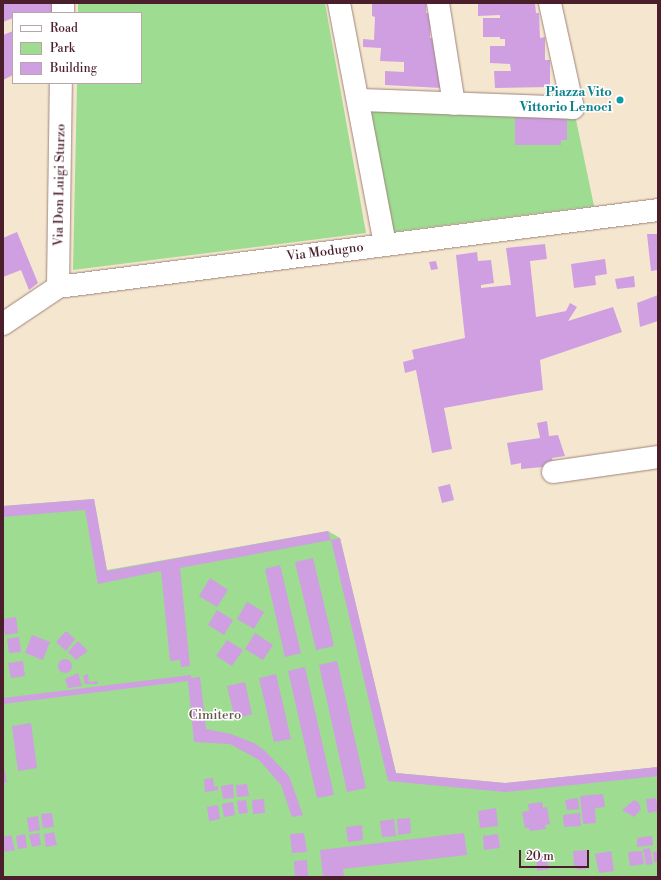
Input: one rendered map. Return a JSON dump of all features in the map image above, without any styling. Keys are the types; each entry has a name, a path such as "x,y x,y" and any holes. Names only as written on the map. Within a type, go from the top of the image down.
{"street":[{"path":"339,3 385,245"},
{"path":"438,3 454,104"},
{"path":"358,100 573,108 550,3"},
{"name":"Via Don Luigi Sturzo","path":"58,287 61,84"},
{"name":"Via Modugno","path":"3,324 58,287 658,210"},
{"path":"553,472 658,457"}],"green space":[{"path":"78,3 325,3 366,233 73,270 77,84 142,84 142,12 78,12"},
{"path":"368,107 575,115 594,206 391,232"},
{"name":"Cimitero","path":"94,499 107,570 328,531 340,538 396,773 505,783 658,767 658,877 3,877 3,506"}],"building":[{"path":"3,3 54,3 53,12 12,12 12,18 3,22"},
{"path":"372,3 426,3 426,13 431,13 430,38 437,38 436,62 442,62 441,88 385,85 385,71 404,72 404,62 380,61 381,48 363,47 363,39 374,40 375,17 372,16"},
{"path":"478,3 535,3 536,13 539,13 540,38 545,37 545,60 550,60 550,87 495,88 494,71 511,71 510,64 490,63 490,46 505,46 505,39 500,39 500,37 483,37 483,18 500,18 500,15 478,16"},
{"path":"12,31 12,76 3,80 3,35"},
{"path":"515,118 567,118 567,140 561,140 561,145 515,145"},
{"path":"17,232 38,283 29,290 21,270 3,277 3,238"},
{"path":"647,234 658,234 658,270 651,271"},
{"path":"545,244 547,259 530,261 536,317 566,311 570,303 577,307 568,321 613,307 622,332 540,360 543,390 444,408 452,449 432,453 416,370 405,373 403,362 414,359 412,350 465,338 456,255 477,252 478,261 491,260 494,283 481,285 481,288 511,285 506,248"},
{"path":"605,259 607,274 595,276 596,285 574,288 571,264"},
{"path":"436,261 438,269 431,270 429,262"},
{"path":"634,276 635,287 617,289 615,279"},
{"path":"658,295 658,321 640,327 637,303"},
{"path":"547,421 549,436 558,435 565,456 552,458 554,466 521,469 521,463 511,465 507,443 540,438 537,423"},
{"path":"450,484 454,500 442,503 438,487"},
{"path":"94,499 107,571 328,531 331,540 180,568 190,666 181,667 180,660 170,661 161,571 98,584 85,510 3,517 3,506"},
{"path":"340,538 396,773 505,783 658,767 658,776 506,792 388,781 331,540"},
{"path":"313,558 334,646 316,650 295,562"},
{"path":"280,565 301,653 285,657 265,569"},
{"path":"210,578 228,590 217,607 199,596"},
{"path":"247,602 264,612 254,629 237,619"},
{"path":"217,610 233,620 224,635 208,625"},
{"path":"16,617 18,633 5,635 3,619"},
{"path":"66,631 75,639 66,651 56,642"},
{"path":"255,633 273,645 263,660 245,649"},
{"path":"32,635 50,642 43,660 25,653"},
{"path":"19,637 21,652 9,653 7,639"},
{"path":"227,640 243,650 232,666 216,656"},
{"path":"78,641 88,651 76,660 68,652"},
{"path":"62,659 68,659 72,663 72,669 68,673 62,673 58,669 58,663"},
{"path":"23,661 25,676 11,678 8,663"},
{"path":"337,661 366,788 347,792 319,665"},
{"path":"305,667 334,795 317,798 288,671"},
{"path":"78,673 82,686 68,688 65,679"},
{"path":"88,674 89,682 97,681 98,684 85,684 83,676"},
{"path":"276,674 291,739 274,742 259,678"},
{"path":"191,675 191,678 200,677 206,729 231,734 256,744 266,752 289,776 303,815 292,817 281,785 259,760 230,744 194,742 188,681 3,704 3,698"},
{"path":"245,682 252,714 235,719 227,686"},
{"path":"31,723 37,768 18,771 12,726"},
{"path":"3,762 7,782 3,783"},
{"path":"213,778 214,787 218,786 218,790 205,792 204,779"},
{"path":"233,784 234,798 223,799 221,786"},
{"path":"247,784 249,796 237,797 236,785"},
{"path":"603,794 605,807 595,808 596,823 583,824 580,796"},
{"path":"578,798 579,809 567,810 565,800"},
{"path":"656,798 658,811 648,813 646,799"},
{"path":"264,799 265,813 253,814 252,800"},
{"path":"246,800 248,813 239,814 237,801"},
{"path":"634,800 639,803 641,809 634,817 622,810"},
{"path":"233,802 235,815 224,817 222,804"},
{"path":"542,802 543,808 547,807 550,824 545,825 546,829 530,831 529,828 525,828 522,812 529,811 528,804"},
{"path":"218,805 220,819 209,821 207,807"},
{"path":"496,808 498,826 480,828 478,811"},
{"path":"52,813 54,827 43,828 41,814"},
{"path":"580,813 581,826 564,827 563,815"},
{"path":"38,816 40,830 29,832 27,818"},
{"path":"410,818 411,833 398,835 397,819"},
{"path":"394,819 396,836 382,837 380,821"},
{"path":"362,825 363,840 348,842 346,827"},
{"path":"54,832 57,845 46,847 44,834"},
{"path":"39,833 41,845 32,847 29,835"},
{"path":"304,833 307,852 292,853 290,834"},
{"path":"464,833 467,855 343,869 344,877 323,877 320,850"},
{"path":"25,834 27,848 18,849 16,836"},
{"path":"498,834 500,848 484,850 483,836"},
{"path":"11,835 15,850 3,852 3,837"},
{"path":"652,836 653,845 637,847 637,838"},
{"path":"650,848 653,864 646,865 643,849"},
{"path":"587,850 588,866 586,869 578,870 574,865 573,851"},
{"path":"611,851 614,871 599,873 595,854"},
{"path":"642,851 644,864 630,866 628,852"},
{"path":"658,851 658,862 654,862 653,852"},
{"path":"546,854 549,869 537,871 536,855"},
{"path":"307,860 308,877 295,877 294,861"}],"place":[{"name":"Piazza Vito Vittorio Lenoci","path":"620,100"}]}
